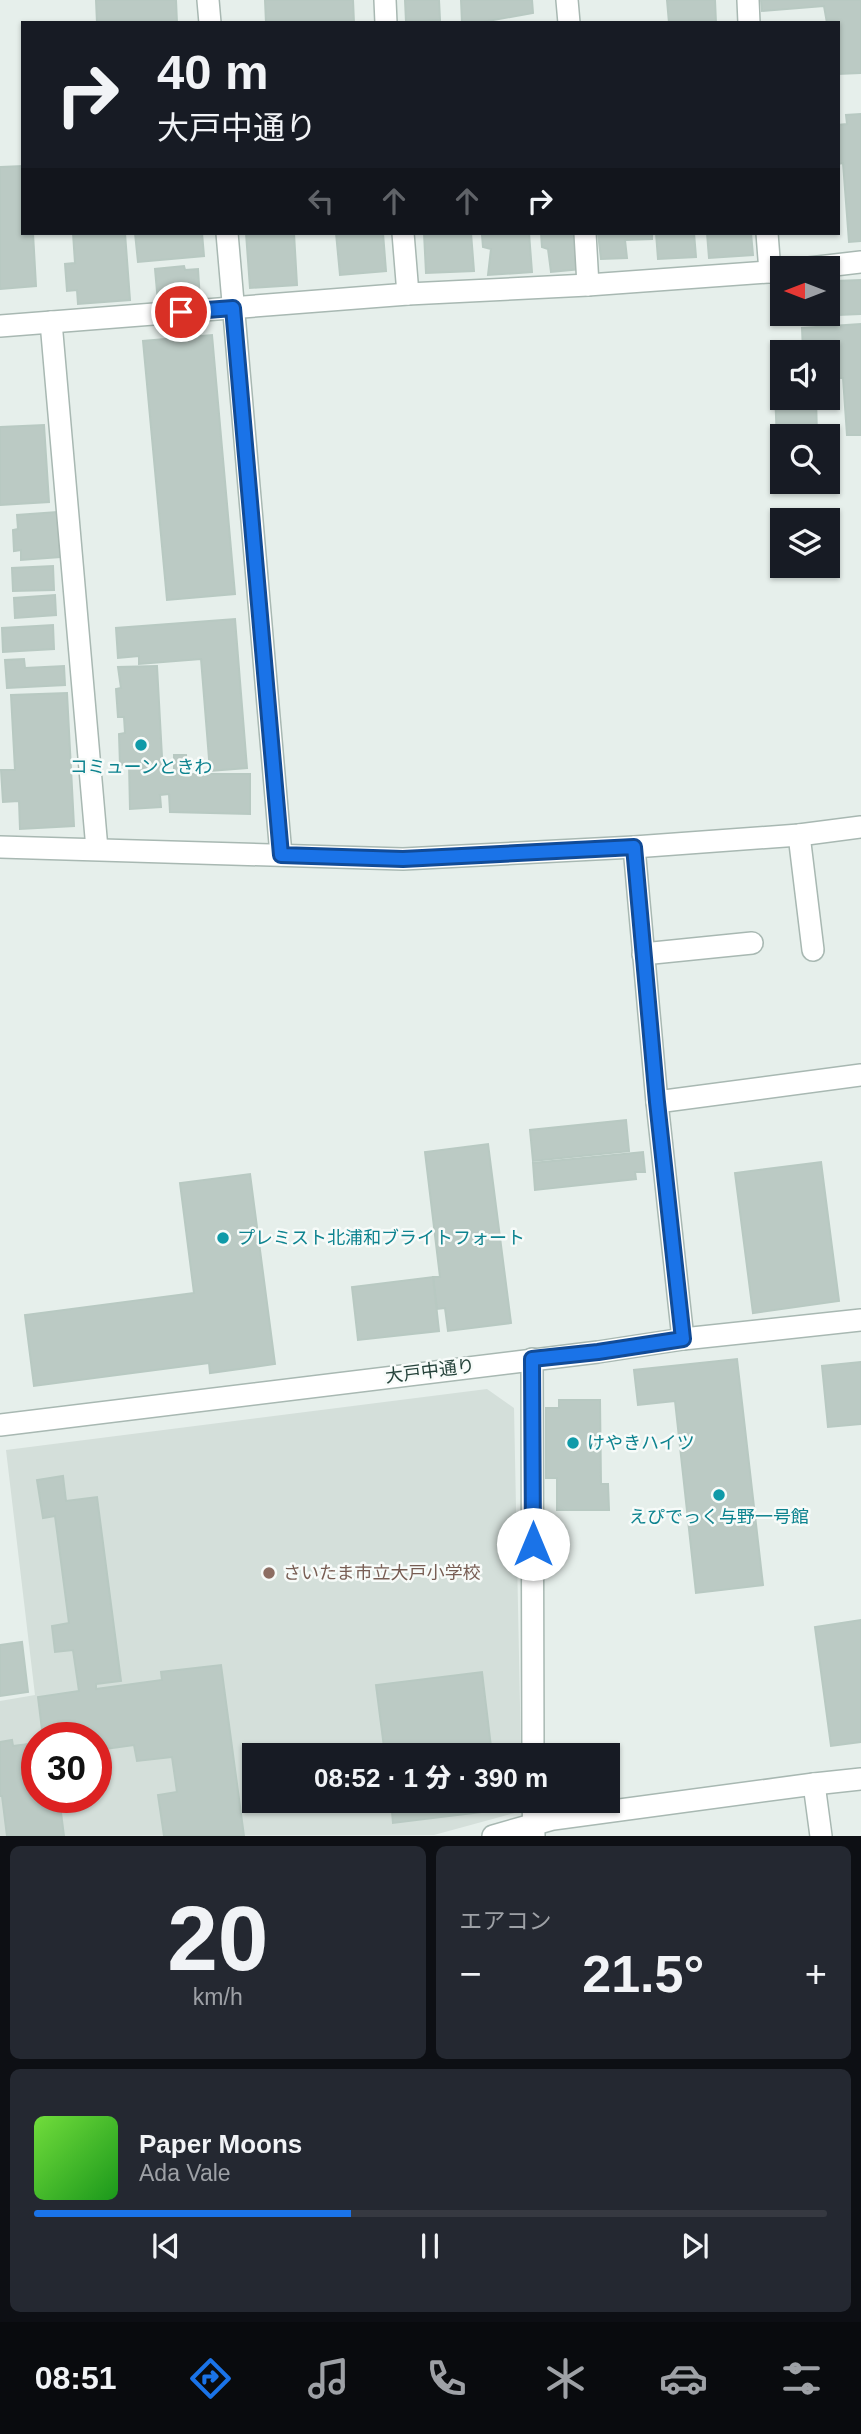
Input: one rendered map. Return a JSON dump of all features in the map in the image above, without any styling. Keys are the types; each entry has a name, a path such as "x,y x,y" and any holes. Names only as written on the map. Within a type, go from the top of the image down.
{"street":[{"path":"208,0 210,21"},
{"path":"385,0 387,21"},
{"path":"567,0 569,21"},
{"path":"748,0 749,21"},
{"path":"227,235 281,855"},
{"path":"404,235 408,294"},
{"path":"585,235 588,285"},
{"path":"767,235 772,256"},
{"path":"840,264 861,262"},
{"path":"0,326 408,294 588,285 770,271"},
{"path":"51,322 97,849"},
{"path":"0,846 403,859 634,847 799,835 861,827"},
{"path":"799,835 813,950"},
{"path":"634,847 657,1102 683,1339"},
{"path":"643,954 751,943"},
{"path":"657,1102 861,1075"},
{"name":"大戸中通り","path":"0,1425 598,1352 683,1339 861,1320"},
{"path":"532,1359 533,1743"},
{"path":"493,1836 533,1830 553,1819 861,1779"},
{"path":"814,1784 821,1836"}],"shaded area":[{"name":"さいたま市立大戸小学校","path":"487,1389 514,1408 521,1743 242,1743 242,1813 515,1813 434,1835 0,1836 0,1701 35,1695 6,1450"}],"building":[{"path":"96,0 176,0 177,21 97,21"},
{"path":"265,0 353,0 354,21 266,21"},
{"path":"405,0 439,0 440,20 406,21"},
{"path":"461,0 532,0 533,13 488,21 462,21"},
{"path":"667,0 715,0 716,21 669,21"},
{"path":"761,0 861,0 861,73 840,74 840,21 827,21 824,6 762,11"},
{"path":"861,114 861,241 849,242 843,163 840,164 840,125 847,124 846,115"},
{"path":"21,166 21,235 33,235 36,286 0,289 0,167"},
{"path":"73,235 125,235 130,300 78,304 77,290 67,291 65,264 75,263"},
{"path":"135,235 202,235 204,256 138,262"},
{"path":"246,235 294,235 297,285 250,288"},
{"path":"336,235 383,235 386,271 340,275"},
{"path":"424,235 471,235 474,271 426,273"},
{"path":"482,235 529,235 532,272 488,275 491,249 483,247"},
{"path":"541,235 578,235 581,269 551,272 548,249 542,247"},
{"path":"598,235 652,235 652,239 625,240 627,258 601,259"},
{"path":"656,235 694,235 696,257 658,259"},
{"path":"707,235 751,235 753,255 709,258"},
{"path":"184,266 185,270 198,269 200,300 158,303 155,269"},
{"path":"861,280 861,314 840,315 840,281"},
{"path":"861,324 861,435 847,435 843,378 840,378 840,340 802,340 802,328"},
{"path":"212,335 235,594 167,600 143,341"},
{"path":"776,410 816,410 817,424 776,424"},
{"path":"44,425 49,502 0,505 0,427"},
{"path":"57,512 60,557 21,560 21,550 14,551 13,530 18,529 17,515"},
{"path":"53,566 54,590 13,591 12,568"},
{"path":"55,595 56,615 15,618 14,598"},
{"name":"コミューンときわ","path":"235,619 247,768 210,771 201,659 139,664 139,656 118,658 116,628"},
{"path":"53,625 54,649 3,652 2,628"},
{"path":"24,659 25,668 64,666 65,685 7,688 5,660"},
{"name":"コミューンときわ","path":"157,666 163,775 174,775 174,755 186,755 187,774 250,774 250,814 170,812 169,794 160,795 161,807 130,809 129,764 120,765 119,734 125,733 124,717 118,717 116,689 121,688 118,667"},
{"path":"67,693 74,826 20,829 19,801 3,802 1,770 15,770 11,695"},
{"path":"626,1120 629,1151 533,1161 530,1130"},
{"path":"488,1144 511,1323 448,1331 445,1308 437,1309 433,1277 440,1277 425,1152"},
{"path":"643,1152 645,1172 635,1172 636,1179 535,1190 533,1163"},
{"path":"821,1162 839,1301 753,1313 735,1173"},
{"name":"プレミスト北浦和ブライトフォート","path":"250,1174 275,1364 210,1373 209,1363 34,1386 25,1315 194,1293 180,1183"},
{"path":"433,1277 439,1331 358,1340 352,1287"},
{"name":"えぴでっく与野一号館","path":"737,1359 763,1585 696,1593 675,1401 638,1405 634,1370"},
{"path":"861,1362 861,1424 828,1427 822,1366"},
{"name":"けやきハイツ","path":"559,1400 600,1400 601,1484 608,1484 609,1510 557,1510 557,1478 546,1478 546,1408 559,1408"},
{"path":"63,1476 66,1501 97,1497 121,1681 96,1684 96,1689 162,1680 161,1672 221,1665 244,1836 164,1836 158,1795 177,1792 172,1757 137,1761 134,1745 112,1748 112,1722 41,1722 38,1697 79,1691 73,1650 55,1652 52,1626 69,1623 55,1516 43,1518 37,1480"},
{"path":"861,1620 861,1742 831,1746 815,1627"},
{"path":"22,1642 28,1692 0,1696 0,1645"},
{"path":"482,1672 491,1743 383,1743 376,1685"},
{"path":"12,1740 13,1746 21,1745 21,1813 61,1813 64,1836 7,1836 0,1796 0,1742"},
{"path":"392,1813 475,1813 393,1823"}],"place":[{"name":"コミューンときわ","path":"141,745"},
{"name":"プレミスト北浦和ブライトフォート","path":"223,1238"},
{"name":"けやきハイツ","path":"573,1443"},
{"name":"えぴでっく与野一号館","path":"719,1495"},
{"name":"さいたま市立大戸小学校","path":"269,1573"}],"route":[{"path":"181,312 233,308 281,855 403,859 634,847 657,1102 683,1339 532,1359 533,1544"}]}
